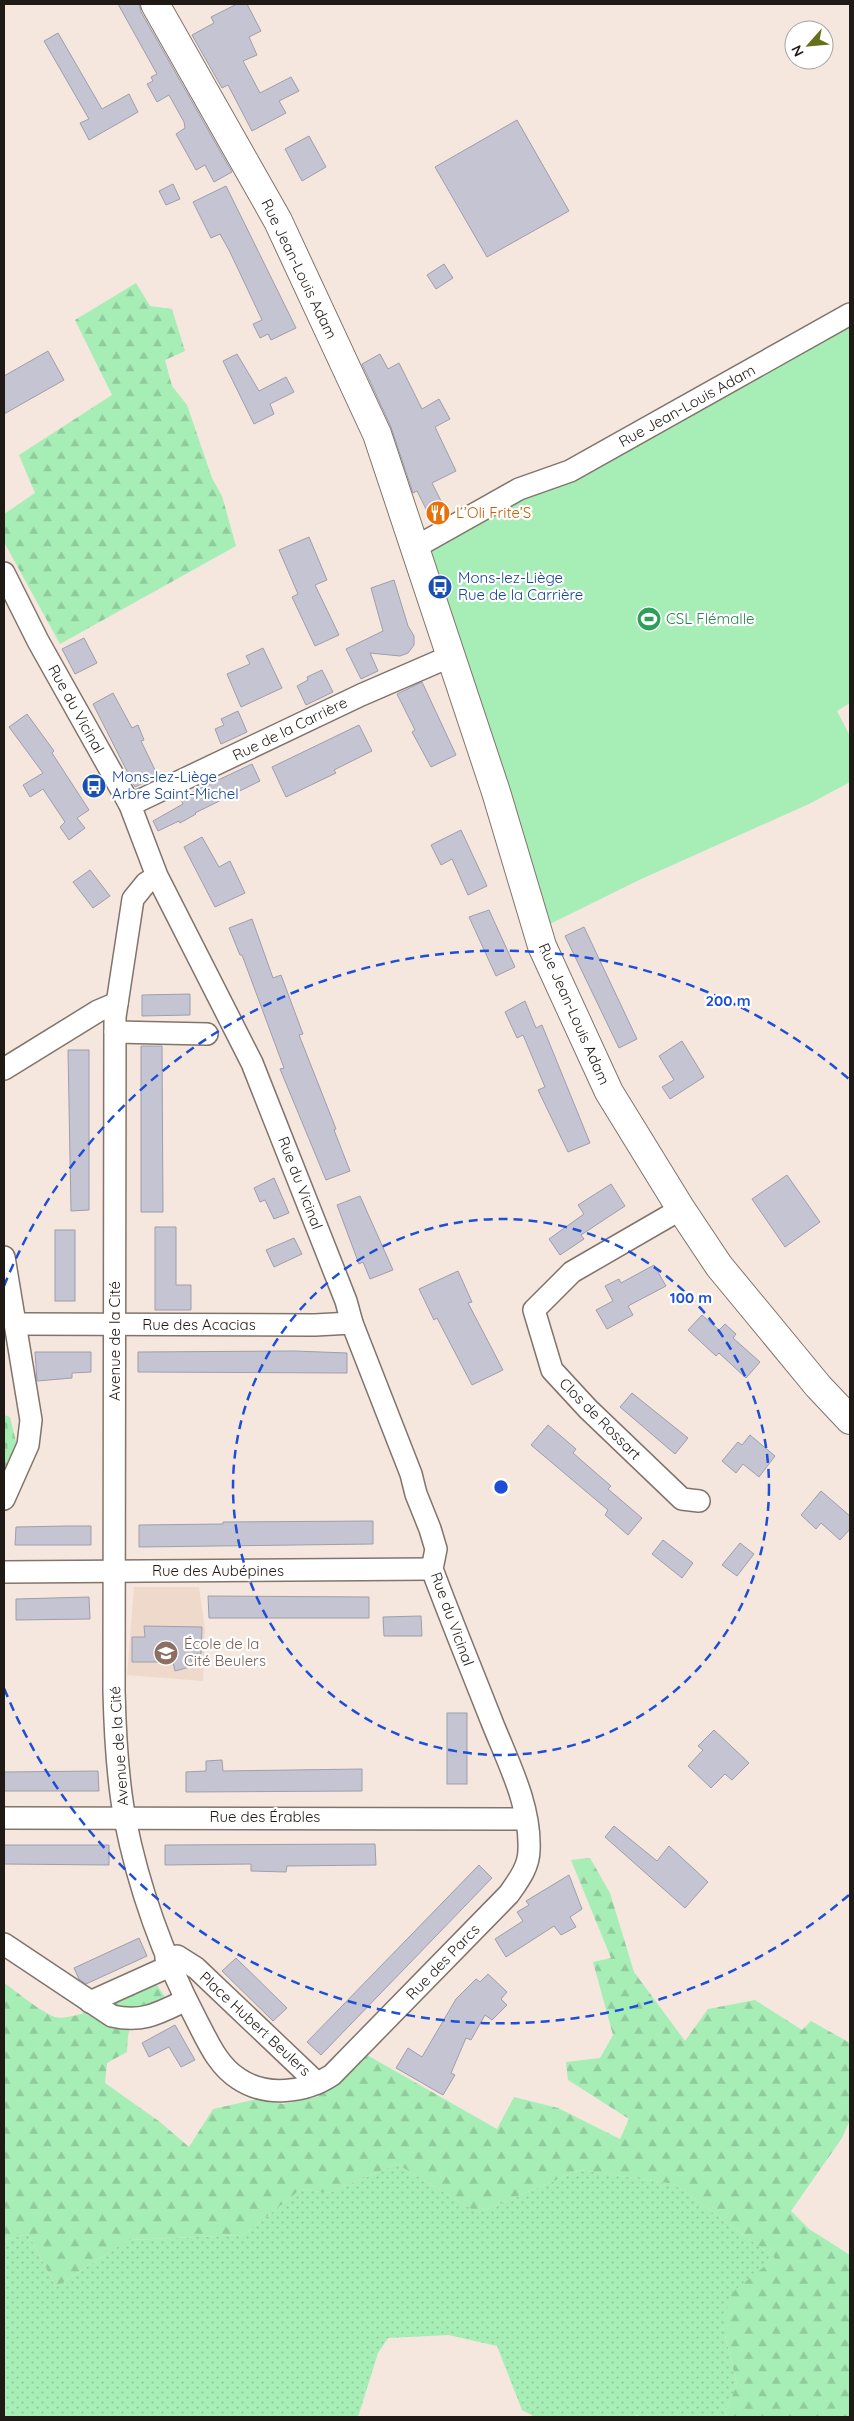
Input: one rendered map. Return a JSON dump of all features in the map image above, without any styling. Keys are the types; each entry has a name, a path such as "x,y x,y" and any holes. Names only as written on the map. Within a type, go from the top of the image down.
{"street":[{"name":"Rue Jean-Louis Adam","path":"155,4 278,221 378,434 496,792 542,946 609,1092 681,1209 719,1266 818,1386 850,1420"},
{"name":"Rue Jean-Louis Adam","path":"414,548 519,490 570,471 850,314"},
{"name":"Rue du Vicinal","path":"4,573 38,641 130,805 158,876 252,1063 346,1301 352,1323 411,1474 416,1494 436,1549 432,1569 510,1767 526,1819"},
{"name":"Rue de la Carrière","path":"130,805 361,695 451,656"},
{"name":"Avenue de la Cité","path":"125,1818 115,1722 115,1032 117,1003 133,899 146,883 158,876"},
{"path":"4,1069 98,1011 117,1003"},
{"path":"115,1032 207,1034"},
{"name":"Clos de Rossart","path":"681,1209 572,1272 534,1310 552,1370 588,1409 682,1499 699,1501"},
{"path":"4,1257 30,1406 31,1432 25,1452 4,1499"},
{"name":"Rue des Acacias","path":"17,1324 115,1326 352,1323"},
{"name":"Rue des Aubépines","path":"4,1572 432,1569"},
{"name":"Rue des Érables","path":"4,1818 526,1819"},
{"name":"Place Hubert Beulers","path":"125,1818 149,1911 168,1962 214,2052 238,2079 261,2089 289,2091 317,2083"},
{"name":"Rue des Parcs","path":"317,2083 332,2075 509,1894 520,1879 529,1852 526,1819"},
{"name":"Place Hubert Beulers","path":"4,1944 112,2016 128,2020 150,2016 186,2000"},
{"name":"Place Hubert Beulers","path":"168,1962 177,1956 196,1968 317,2083"},
{"path":"90,2002 168,1962"}],"shaded area":[{"name":"École de la Cité Beulers","path":"134,1587 199,1587 205,1630 203,1681 127,1675"}],"green space":[{"path":"136,283 150,306 172,309 185,351 165,360 172,386 187,405 212,478 222,496 236,546 60,644 4,542 4,514 35,493 19,455 112,395 75,320"},
{"name":"CSL Flémalle","path":"850,305 850,703 837,711 850,736 850,782 809,804 639,880 546,926 421,536 562,467"},
{"path":"4,1415 10,1417 18,1450 4,1478"},
{"path":"590,1858 610,1893 634,1972 685,2041 708,2009 755,2000 802,2030 811,2021 850,2043 850,2120 842,2138 791,2211 809,2229 850,2255 850,2417 727,2417 725,2412 737,2385 723,2327 730,2294 775,2258 674,2184 580,2170 478,2213 397,2164 328,2193 301,2189 244,2235 128,2240 56,2287 28,2234 4,2240 4,1983 43,2011 55,2017 63,2018 105,2006 157,1985 165,1997 164,2005 139,2016 131,2025 127,2052 107,2063 105,2083 160,2122 189,2147 213,2109 257,2099 283,2104 317,2097 367,2055 497,2129 514,2097 558,2108 620,2139 629,2119 568,2080 566,2062 600,2058 613,2035 593,1962 611,1958 571,1860"},
{"path":"397,2164 478,2213 580,2170 674,2184 775,2258 723,2327 737,2385 725,2412 727,2417 640,2417 637,2415 635,2417 535,2417 522,2410 497,2346 449,2335 388,2338 378,2353 358,2417 4,2417 4,2240 28,2234 56,2287 128,2240 244,2235 301,2189 328,2193"}],"building":[{"path":"118,4 139,4 141,12 232,172 214,182 205,165 196,170 176,134 185,128 184,122 169,95 157,102 147,84 153,81 151,77 157,74"},
{"path":"237,4 247,4 261,31 249,37 257,55 243,61 260,93 291,77 299,91 279,101 286,113 252,131 228,85 222,88 192,35 214,23 211,17"},
{"path":"58,33 102,109 129,94 138,112 89,140 80,123 89,119 44,41"},
{"path":"517,120 569,211 487,257 435,167"},
{"path":"309,136 326,167 302,181 285,149"},
{"path":"173,184 180,199 166,205 159,191"},
{"path":"226,186 296,328 271,340 268,334 260,338 253,324 262,320 230,252 220,234 211,238 193,202"},
{"path":"444,264 453,278 436,289 427,275"},
{"path":"48,351 64,380 4,414 4,376"},
{"path":"237,354 259,391 286,377 294,392 270,404 274,414 254,424 223,361"},
{"path":"380,354 388,369 399,363 422,409 439,399 450,419 435,427 456,471 432,483 448,515 433,523 417,491 413,493 391,427 362,364"},
{"path":"309,537 327,580 315,585 339,635 315,646 292,597 298,594 279,550"},
{"path":"394,580 408,626 414,636 414,645 408,653 400,656 370,653 378,671 361,679 346,649 383,631 371,588"},
{"path":"84,638 97,663 75,674 62,649"},
{"path":"263,648 282,688 241,707 227,674 250,664 246,656"},
{"path":"322,670 333,692 306,705 297,686 308,680 307,677"},
{"path":"422,682 456,755 431,767 412,732 415,730 397,694"},
{"path":"113,693 132,728 138,725 144,740 141,741 158,776 135,787 93,704"},
{"path":"238,711 247,732 221,744 215,729 224,725 221,719"},
{"path":"27,714 54,751 52,753 89,810 77,818 85,828 69,840 60,827 65,822 43,789 30,797 23,785 43,773 9,727"},
{"path":"359,725 372,751 334,770 336,773 286,797 272,767"},
{"path":"252,764 260,781 195,813 180,823 179,821 158,831 153,821 183,804 180,798"},
{"path":"461,830 487,886 468,895 452,859 441,865 431,845"},
{"path":"202,837 219,867 230,861 245,893 215,907 184,847"},
{"path":"90,870 110,896 93,908 73,882"},
{"path":"489,910 515,967 496,976 469,917"},
{"path":"252,919 273,978 281,975 303,1034 299,1035 336,1129 334,1130 350,1171 326,1180 280,1069 284,1068 242,955 240,955 229,928"},
{"path":"584,927 637,1039 619,1048 565,936"},
{"path":"190,994 190,1015 142,1016 142,995"},
{"path":"525,1001 536,1028 542,1025 590,1143 568,1152 538,1090 545,1087 523,1035 517,1038 505,1012"},
{"path":"682,1041 704,1077 670,1099 662,1087 674,1080 659,1056"},
{"path":"141,1046 162,1046 163,1212 141,1212"},
{"path":"68,1050 89,1050 89,1210 71,1211"},
{"path":"787,1175 820,1222 785,1247 752,1199"},
{"path":"274,1178 289,1213 274,1219 265,1200 260,1202 254,1188"},
{"path":"611,1184 625,1206 581,1235 584,1239 560,1255 549,1239 584,1214 578,1205"},
{"path":"360,1196 393,1270 370,1279 363,1262 359,1264 337,1205"},
{"path":"155,1227 176,1227 176,1285 191,1285 191,1310 155,1310"},
{"path":"55,1230 75,1230 75,1301 55,1301"},
{"path":"294,1238 302,1254 274,1267 266,1250"},
{"path":"654,1265 666,1286 628,1306 633,1315 607,1329 596,1310 613,1301 605,1286 619,1279 621,1283"},
{"path":"458,1271 472,1302 468,1303 503,1370 472,1385 437,1318 434,1320 419,1289"},
{"path":"702,1315 719,1330 725,1324 736,1334 733,1338 760,1362 746,1378 719,1353 716,1356 688,1330"},
{"path":"295,1351 347,1353 347,1373 138,1372 138,1352"},
{"path":"35,1352 91,1352 91,1372 72,1373 72,1378 37,1381"},
{"path":"632,1393 688,1438 675,1454 620,1407"},
{"path":"548,1425 576,1449 573,1453 611,1486 608,1489 642,1518 628,1535 605,1515 608,1510 531,1445"},
{"path":"750,1435 775,1456 759,1477 743,1464 736,1473 722,1461 738,1442 742,1445"},
{"path":"821,1491 850,1516 850,1529 840,1540 821,1523 816,1529 801,1515"},
{"path":"373,1521 373,1544 139,1547 139,1525 223,1524 223,1522"},
{"path":"91,1526 91,1545 15,1545 16,1527"},
{"path":"663,1540 693,1563 682,1578 652,1554"},
{"path":"740,1543 754,1554 737,1576 722,1565"},
{"path":"208,1596 369,1597 369,1618 209,1618"},
{"path":"89,1597 90,1619 16,1620 16,1599"},
{"path":"421,1616 422,1636 384,1636 383,1617"},
{"path":"144,1626 202,1627 201,1654 189,1654 193,1666 175,1671 173,1662 132,1662 132,1637 145,1637"},
{"path":"447,1713 467,1713 467,1784 447,1784"},
{"path":"714,1730 749,1763 732,1780 725,1774 711,1788 688,1766 703,1750 698,1746"},
{"path":"222,1760 223,1771 362,1769 362,1791 186,1792 186,1772 206,1771 206,1761"},
{"path":"98,1771 99,1791 4,1791 4,1772"},
{"path":"614,1826 657,1861 669,1846 708,1882 685,1908 605,1837"},
{"path":"375,1844 376,1865 287,1866 286,1872 251,1871 251,1864 165,1865 165,1845"},
{"path":"4,1845 109,1845 109,1865 4,1864"},
{"path":"479,1865 492,1878 321,2055 307,2042"},
{"path":"569,1875 582,1909 570,1917 576,1927 561,1935 554,1926 506,1957 495,1939 523,1921 517,1912 529,1905 526,1901"},
{"path":"139,1938 147,1956 86,1984 79,1979 74,1968"},
{"path":"236,1958 287,2008 273,2021 222,1971"},
{"path":"488,1974 507,1992 501,1999 507,2005 492,2020 485,2015 471,2040 466,2038 451,2073 455,2075 443,2095 396,2068 408,2048 422,2057 456,1999 476,1979 480,1982"},
{"path":"175,2025 195,2060 181,2067 169,2047 149,2057 142,2043"}],"place":[{"name":"L’Oli Frite’S","path":"438,513"},
{"name":"Mons-lez-Liège Rue de la Carrière","path":"440,587"},
{"name":"CSL Flémalle","path":"649,619"},
{"name":"Mons-lez-Liège Arbre Saint-Michel","path":"94,786"},
{"name":"École de la Cité Beulers","path":"166,1653"}]}
